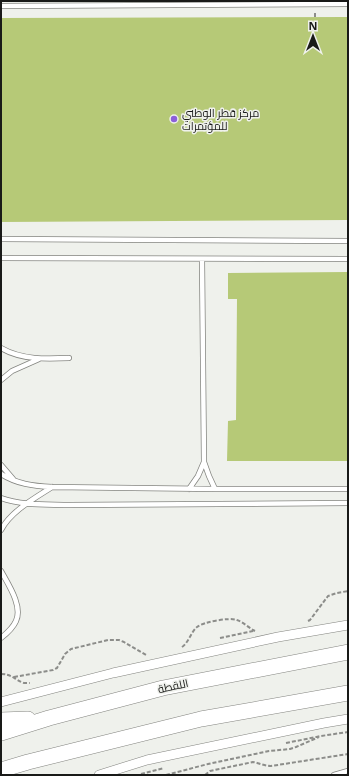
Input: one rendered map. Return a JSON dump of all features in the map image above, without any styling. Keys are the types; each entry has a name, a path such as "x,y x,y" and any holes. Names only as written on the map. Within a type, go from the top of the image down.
{"main road":[{"name":"اللقطة","path":"1,733 49,718 163,688 348,652"},
{"path":"1,770 201,718 348,694"},
{"path":"1,720 49,718"}],"street":[{"path":"1,702 113,673 278,637 348,625"},
{"path":"99,775 147,760 348,719"}],"lane":[{"path":"1,6 348,4"},
{"path":"1,239 348,241"},
{"path":"1,258 348,259"},
{"path":"202,259 204,462 215,489"},
{"path":"1,348 22,356 40,359 69,358"},
{"path":"1,380 12,371 40,359"},
{"path":"189,489 198,476 204,462"},
{"path":"1,465 15,482"},
{"path":"1,474 15,482 34,486 52,487 348,489"},
{"path":"1,530 14,514 52,487"},
{"path":"1,498 27,504 106,505 348,503"},
{"path":"1,570 17,602 18,608 17,621 1,638"},
{"path":"334,775 348,771"}],"path":[{"path":"315,13 315,18"},
{"path":"306,623 310,620 328,596 348,591"},
{"path":"180,648 184,646 197,627 205,623 231,619 237,620 253,630 259,631"},
{"path":"14,677 53,670 57,668 65,654 71,649 108,640 119,640 124,642 147,656"},
{"path":"166,775 269,751 290,749 322,736"},
{"path":"205,775 210,771 253,762 257,762 264,766 271,766 348,754"}],"building":[{"name":"مركز قطر الوطني للمؤتمرات","path":"348,17 348,220 1,222 1,18"},
{"path":"348,272 348,461 227,461 228,421 236,420 237,299 228,299 228,273"}],"place":[{"name":"مركز قطر الوطني للمؤتمرات","path":"174,119"}]}
